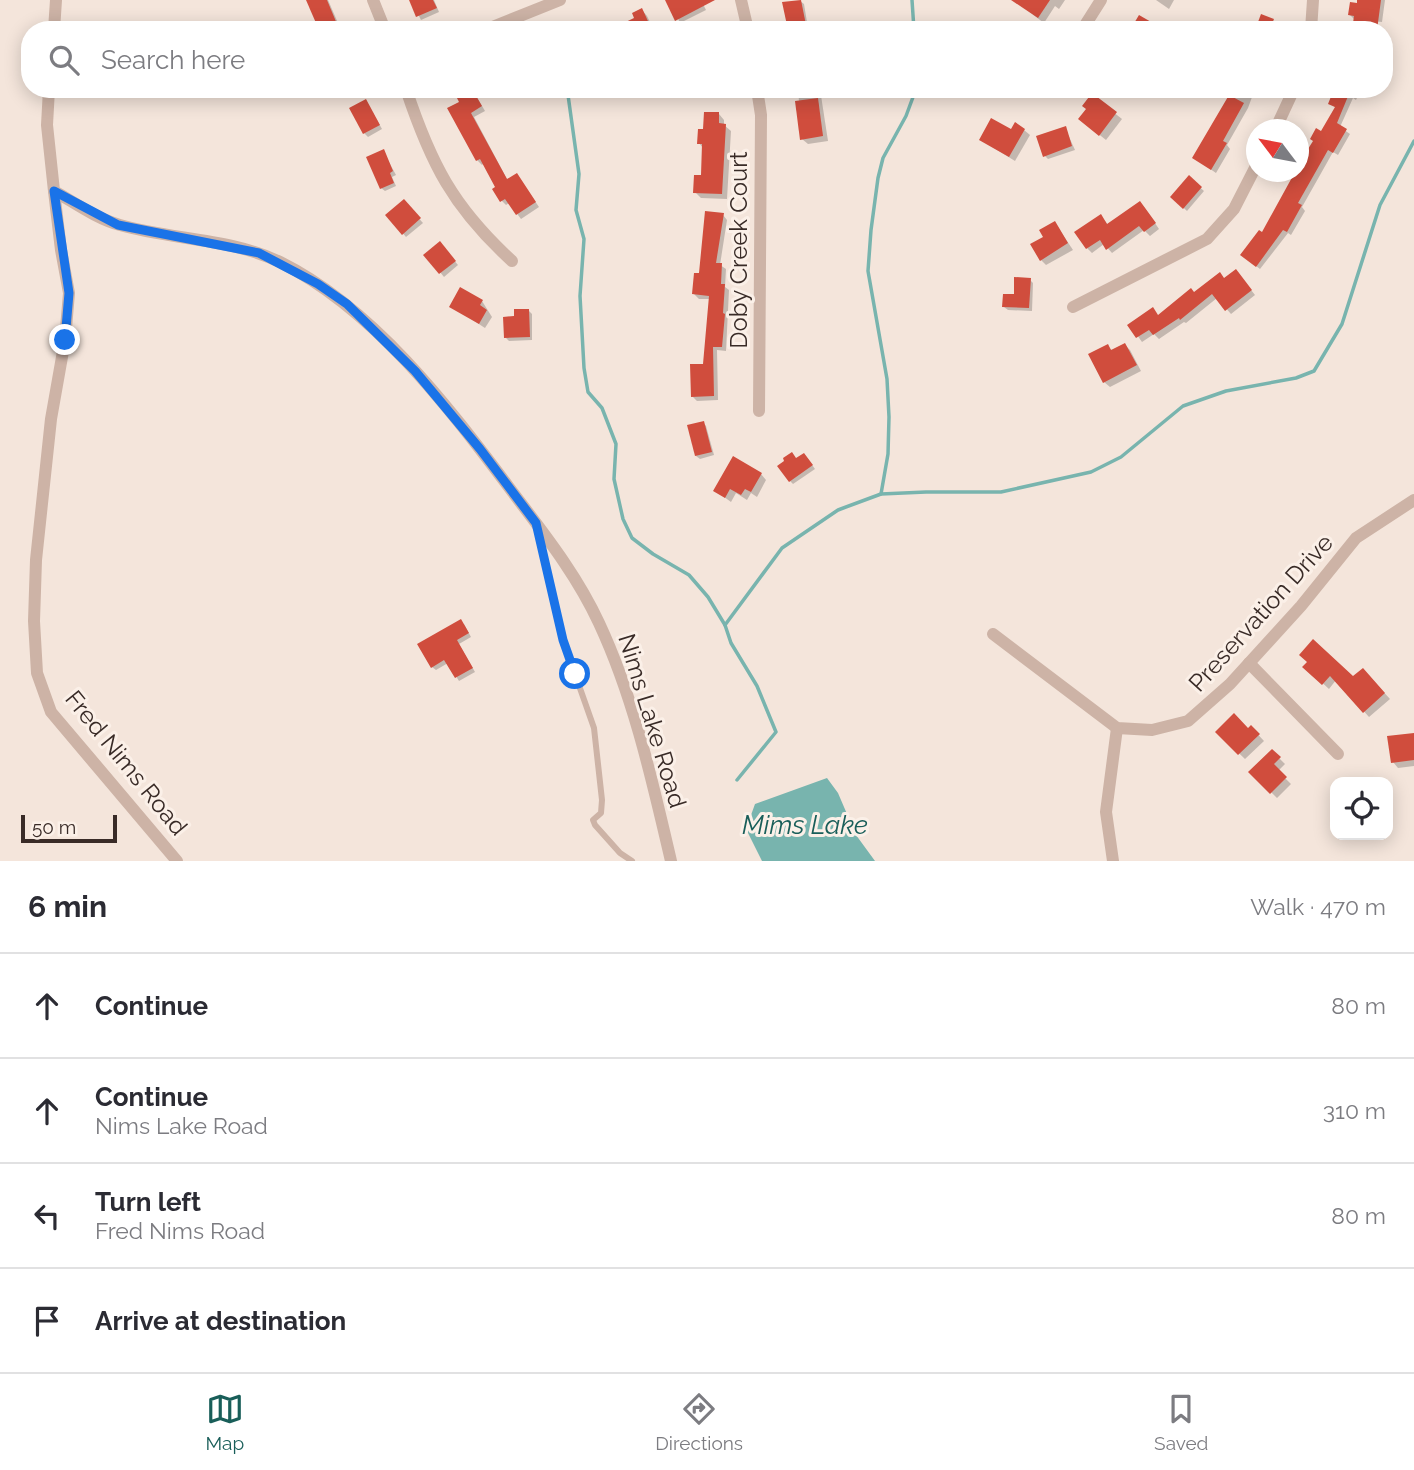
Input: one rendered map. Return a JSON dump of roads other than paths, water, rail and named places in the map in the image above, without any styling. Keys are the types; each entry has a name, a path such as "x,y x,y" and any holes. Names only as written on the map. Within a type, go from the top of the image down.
{"street":[{"path":"55,21 56,0"},
{"path":"373,0 381,21"},
{"path":"508,21 560,0"},
{"path":"741,0 746,21"},
{"path":"1088,21 1101,0"},
{"path":"1312,21 1314,0"},
{"path":"48,98 47,125 54,191"},
{"path":"410,98 433,162 448,188 467,215 512,261"},
{"name":"Doby Creek Court","path":"758,98 761,115 759,411"},
{"path":"1280,119 1290,98"},
{"path":"1073,307 1207,239 1234,209 1248,182"},
{"name":"Nims Lake Road","path":"54,191 118,225 259,253 318,284 347,304 415,371 480,449 554,545 598,621 623,681 648,765 671,861"},
{"name":"Fred Nims Road","path":"54,191 69,293 65,340 51,419 36,560 34,621 37,673 51,712 177,861"},
{"name":"Preservation Drive","path":"1117,727 1152,730 1188,721 1250,663 1356,538 1414,500"},
{"path":"993,634 1117,727 1105,812 1114,861"},
{"path":"1250,663 1338,754"}],"lane":[{"path":"536,523 563,640 594,728 602,800 601,813 593,820 620,853 632,861"}],"water":[{"name":"Mims Lake","path":"827,778 838,793 856,835 875,861 762,861 746,829 755,804"}],"waterway":[{"path":"912,0 913,21"},
{"path":"568,98 579,174 576,210 584,239 580,296 588,392 602,408 616,444 614,479 623,519 632,538 689,575 708,597 757,686 776,732 737,780"},
{"path":"881,494 888,454 889,417 887,379 868,271 871,230 883,158 913,98"},
{"path":"725,625 782,548 838,510 881,494 1001,492 1091,472 1121,457 1183,406 1226,391 1296,378 1314,371 1342,324 1380,205 1414,141"}]}
